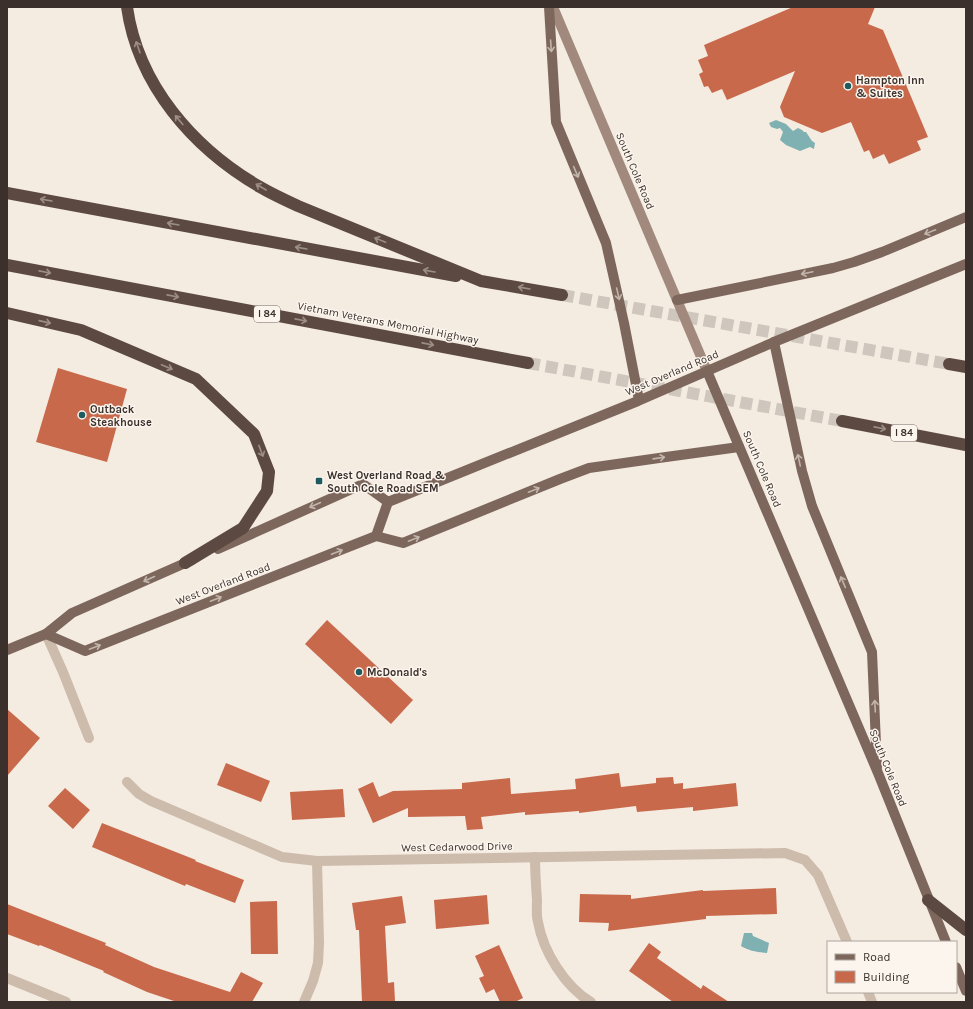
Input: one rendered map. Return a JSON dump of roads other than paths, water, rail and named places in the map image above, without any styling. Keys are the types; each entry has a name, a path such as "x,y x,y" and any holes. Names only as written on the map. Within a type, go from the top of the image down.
{"highway":[{"path":"127,7 133,34 142,60 161,96 186,128 223,162 259,186 298,206 481,281"},
{"path":"7,193 562,295"},
{"name":"Vietnam Veterans Memorial Highway","path":"7,265 528,363"},
{"path":"7,313 80,330 196,379 254,434 269,472 267,491 243,528 184,563"},
{"path":"949,364 966,367"},
{"name":"I 84","path":"842,421 966,445"},
{"path":"928,900 966,930"}],"main road":[{"path":"548,7 556,122 604,239 624,323 639,400"},
{"name":"South Cole Road","path":"553,7 878,773 946,941"},
{"path":"677,300 754,285 854,262 966,217"},
{"name":"West Overland Road","path":"388,502 639,400 774,342 966,264"},
{"path":"774,342 802,471 812,506 872,652 878,773"},
{"path":"7,650 46,634 72,613 363,484 388,502 376,536 403,543 589,468 666,456 739,447"},
{"name":"West Overland Road","path":"46,634 85,651 376,536"},
{"path":"957,969 966,991"}],"street":[{"path":"46,634 89,738"},
{"name":"West Cedarwood Drive","path":"127,782 139,794 151,801 282,856 317,861 785,854 805,860 818,875 847,941"},
{"path":"535,857 538,922 544,943 565,980 582,997 591,1002"},
{"path":"304,1002 313,981 318,963 317,861"},
{"path":"7,978 66,1002"}],"water":[{"path":"776,120 786,124 793,131 798,128 806,132 815,143 814,149 810,147 800,151 786,145 780,140 783,132 780,128 777,129 771,127 769,123"},
{"path":"744,933 752,933 753,936 769,943 767,953 753,951 741,946"}],"tunnel":[{"path":"562,295 949,364"},
{"path":"528,363 842,421"}],"place":[{"name":"Hampton Inn & Suites","path":"848,86"},
{"name":"Outback Steakhouse","path":"82,415"},
{"name":"West Overland Road & South Cole Road SEM","path":"319,481"},
{"name":"McDonald's","path":"359,672"}]}
